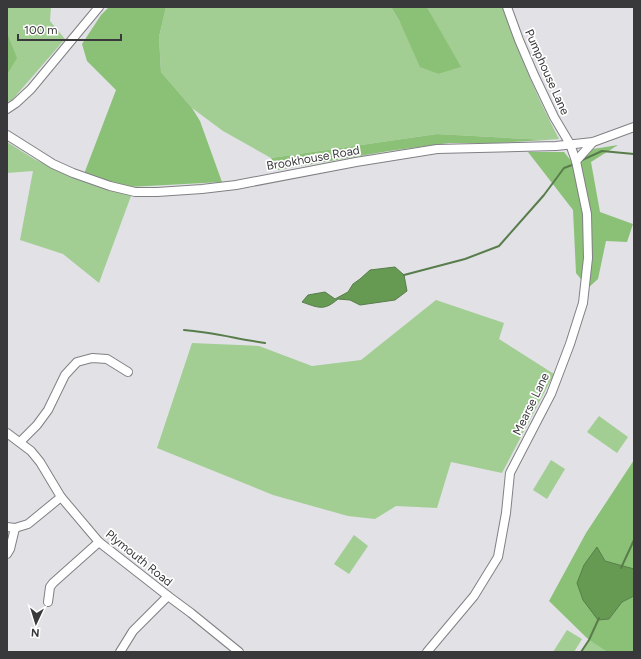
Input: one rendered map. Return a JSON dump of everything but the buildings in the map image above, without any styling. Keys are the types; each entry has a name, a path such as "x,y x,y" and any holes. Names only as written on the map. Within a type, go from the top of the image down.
{"street":[{"path":"7,109 31,89 99,7"},
{"name":"Pumphouse Lane","path":"507,7 534,75 554,116 570,144"},
{"name":"Brookhouse Road","path":"7,135 47,160 73,173 110,186 135,192 202,189 236,185 356,162 436,149 556,146 593,142 634,127"},
{"path":"576,161 593,142"},
{"name":"Mearse Lane","path":"427,652 474,596 498,557 506,513 510,473 550,394 570,344 583,303 588,258 587,214 576,161 570,144"},
{"path":"20,442 37,425 48,410 65,375 77,362 92,358 107,359 128,372"},
{"name":"Plymouth Road","path":"7,433 31,451 40,462 61,496 99,542 239,652"},
{"path":"7,554 10,548 11,527 28,524 61,496"},
{"path":"48,602 50,587 53,583 99,542"},
{"path":"120,652 133,631 168,596"}],"shaded area":[{"path":"7,7 51,7 50,21 65,39 12,100 7,102"},
{"path":"109,7 166,7 159,37 161,72 192,108 200,121 222,182 129,187 84,174 116,90 87,61 82,44 101,15"},
{"path":"166,7 391,7 400,22 439,74 460,67 427,7 503,7 528,74 559,139 546,140 437,134 271,158 223,131 192,108 161,72 159,37"},
{"path":"391,7 427,7 461,67 439,74 420,67 400,22"},
{"path":"7,33 17,58 8,73 7,73"},
{"path":"437,134 546,140 496,143 449,143 389,151 277,170 271,158"},
{"path":"7,142 34,159 71,177 131,196 99,283 63,254 20,240 33,171 7,173"},
{"path":"618,145 591,162 600,212 633,224 627,242 606,241 598,279 588,288 576,273 573,210 528,152 564,152 572,162 578,161 593,149"},
{"path":"395,267 404,275 407,291 395,300 360,305 350,300 338,299 325,307 317,307 302,302 308,295 325,292 335,299 348,292 353,284 370,270"},
{"path":"436,300 504,323 499,339 554,374 502,473 451,462 437,508 396,506 375,519 348,516 273,495 157,448 192,343 259,346 312,366 361,360"},
{"path":"599,416 628,437 617,453 587,432"},
{"path":"551,460 565,469 547,499 533,490"},
{"path":"634,460 634,569 605,561 597,547 609,619 622,602 634,596 634,652 607,652 589,640 549,601 586,533"},
{"path":"354,535 368,546 349,574 334,564"},
{"path":"597,547 605,561 634,569 634,596 622,602 609,619 598,620 583,600 577,583 584,565"},
{"path":"567,630 582,639 574,652 553,652"},
{"path":"589,640 607,652 581,652"}],"waterway":[{"path":"580,161 602,151 634,154"},
{"path":"404,275 465,259 499,246 544,195 564,168 572,165"},
{"path":"184,330 265,343"},
{"path":"621,568 634,540"},
{"path":"581,652 589,640 599,618"}]}
